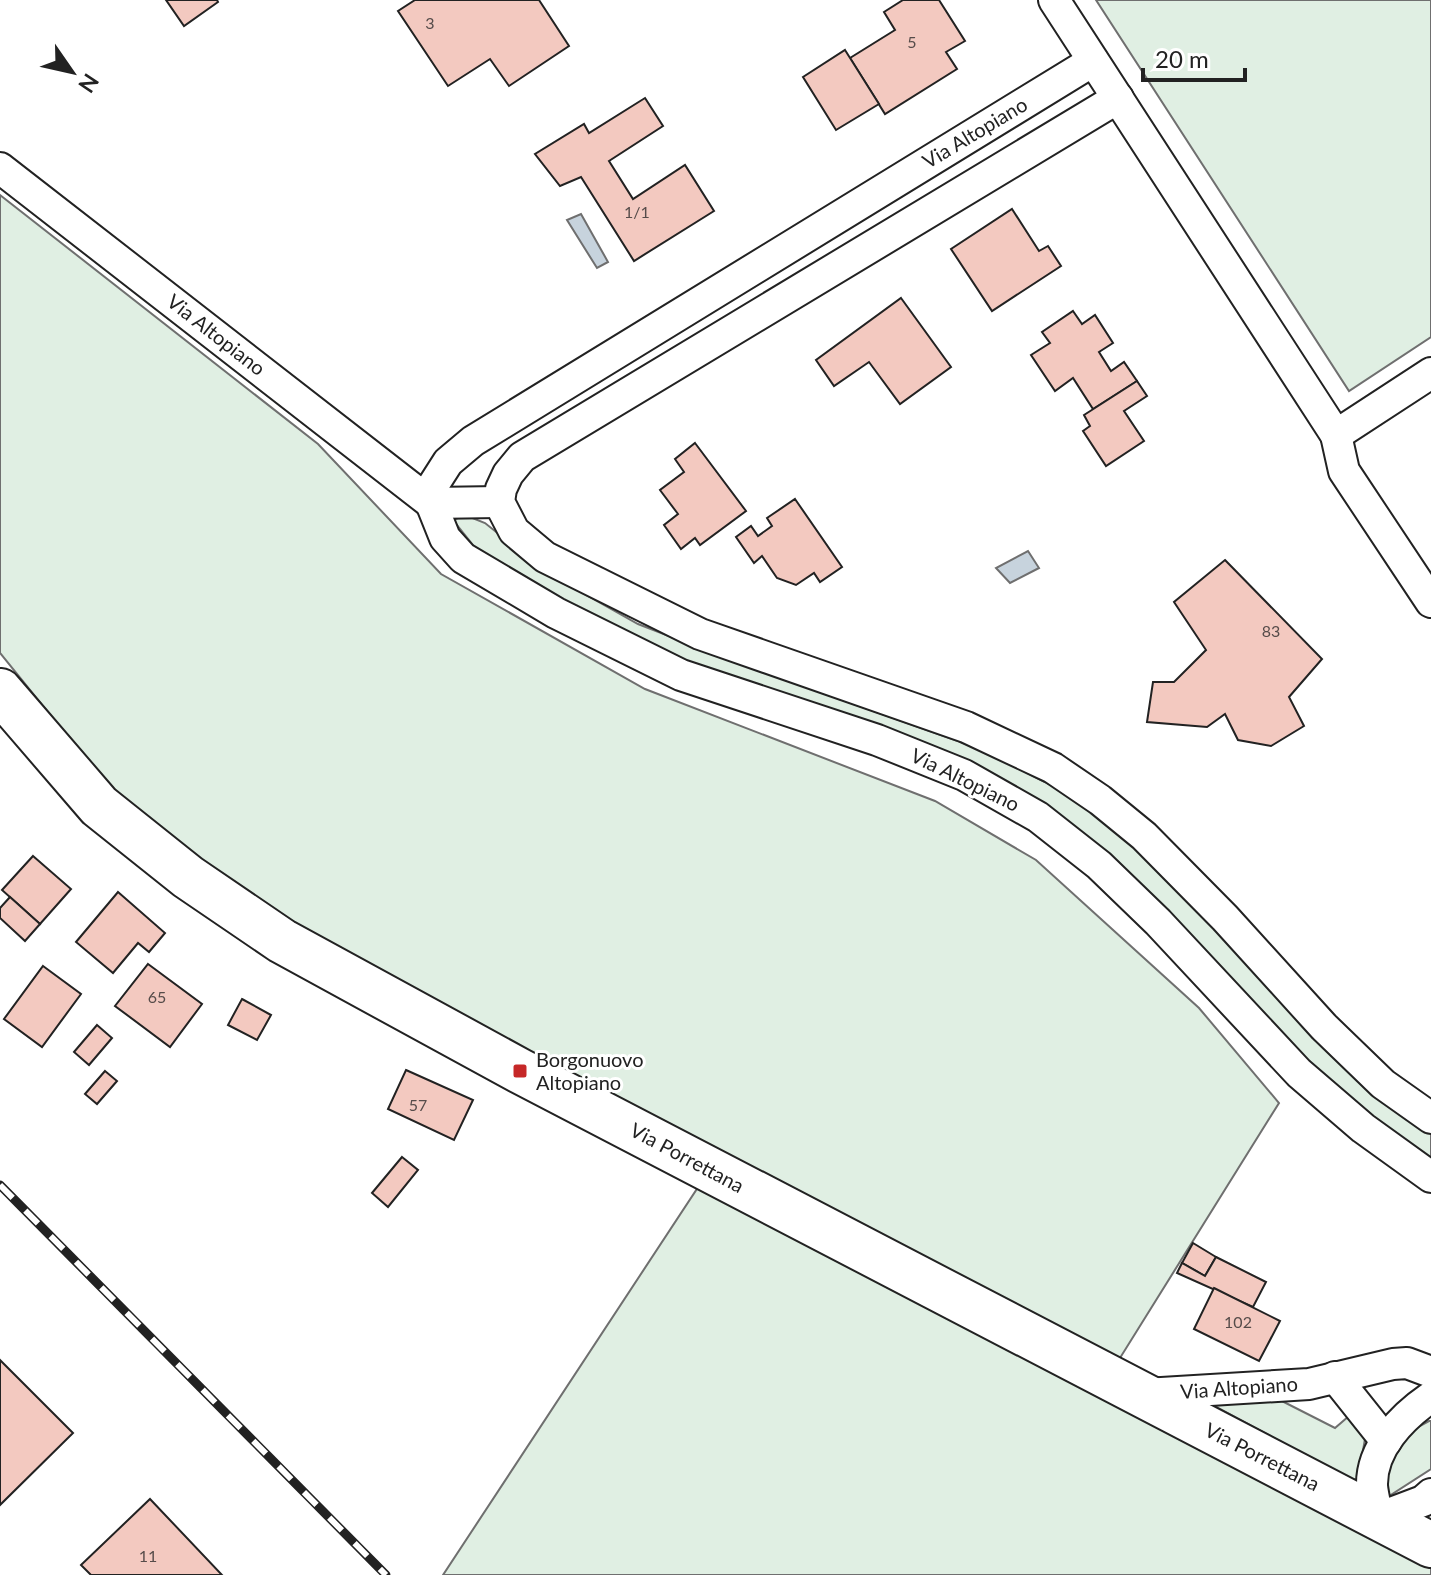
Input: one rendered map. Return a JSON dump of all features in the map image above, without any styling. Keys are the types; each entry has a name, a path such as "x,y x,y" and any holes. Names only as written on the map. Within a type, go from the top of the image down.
{"main road":[{"name":"Via Porrettana","path":"0,691 99,806 188,877 282,941 520,1071 1431,1545"}],"street":[{"path":"1054,0 1336,435 1344,471 1431,602"},
{"name":"Via Altopiano","path":"1093,61 473,441 448,462 432,487 431,503 445,538 463,558 556,613 681,675 877,740 964,775 1038,817 1099,865 1158,922 1299,1073 1363,1128 1431,1177"},
{"path":"1118,98 522,457 508,474 499,502 514,531 545,557 636,604 700,634 966,727 1053,768 1100,800 1144,836 1324,1027 1373,1074 1431,1118"},
{"name":"Via Altopiano","path":"0,168 431,503"},
{"path":"1336,435 1431,373"},
{"path":"431,503 499,502"},
{"name":"Via Altopiano","path":"1141,1395 1309,1384 1382,1365 1407,1363 1431,1372"},
{"path":"1335,1377 1386,1441"},
{"path":"1431,1397 1397,1425 1386,1441 1375,1467 1372,1484 1378,1518 1423,1501 1431,1494"}],"green space":[{"path":"1096,0 1431,0 1431,337 1349,391"},
{"path":"0,195 318,444 441,574 645,689 935,801 1036,860 1199,1008 1279,1103 1105,1382 1431,1557 1431,1575 443,1575 708,1172 236,917 89,763 0,653"},
{"path":"465,515 485,523 549,574 638,624 983,750 1074,797 1142,853 1360,1080 1431,1134 1431,1160 1326,1082 1087,842 569,613 477,550 453,520"},
{"path":"1276,1398 1335,1428 1349,1416 1365,1439 1358,1479 1352,1480 1205,1401"},
{"path":"1429,1421 1431,1469 1386,1498 1383,1479 1392,1456 1407,1433"}],"shaded area":[{"path":"581,214 608,262 597,268 567,220"},
{"path":"1028,551 1039,568 1010,583 996,568"}],"building":[{"path":"166,0 217,0 218,2 184,26"},
{"path":"415,0 539,0 569,46 509,86 490,59 448,86 398,11"},
{"path":"903,0 939,0 965,41 946,52 957,69 885,114 850,58 895,30 884,12"},
{"path":"845,50 879,104 836,130 803,77"},
{"path":"645,98 663,126 609,161 633,199 685,165 714,211 634,261 581,177 560,186 535,154 584,124 589,133"},
{"path":"1012,209 1039,251 1048,246 1061,266 992,311 951,249"},
{"path":"901,298 951,367 900,404 869,362 834,386 816,360"},
{"path":"1073,311 1082,324 1095,315 1113,343 1099,352 1111,371 1124,362 1137,381 1093,409 1073,378 1055,391 1031,355 1050,343 1042,332"},
{"path":"1137,381 1147,396 1124,411 1144,441 1106,466 1083,431 1090,426 1084,415"},
{"path":"695,443 746,511 700,545 695,538 681,549 664,525 678,514 660,490 684,472 675,459"},
{"path":"795,499 842,567 820,582 814,573 796,585 777,578 762,556 754,563 736,537 751,526 758,536 772,526 767,518"},
{"path":"1225,560 1322,659 1289,697 1304,726 1271,746 1238,740 1225,714 1207,727 1147,722 1153,682 1174,682 1206,650 1174,602"},
{"path":"33,856 71,889 40,924 2,890"},
{"path":"118,892 165,933 149,952 138,943 113,973 76,942"},
{"path":"10,897 40,924 25,941 0,918 0,908"},
{"path":"148,964 202,1004 170,1047 115,1006"},
{"path":"43,966 81,994 42,1047 4,1019"},
{"path":"242,999 271,1015 257,1040 228,1025"},
{"path":"97,1025 112,1038 89,1065 74,1052"},
{"path":"406,1070 473,1100 454,1140 388,1109"},
{"path":"105,1071 117,1081 97,1104 85,1094"},
{"path":"402,1157 418,1170 388,1207 372,1193"},
{"path":"1193,1243 1216,1257 1205,1276 1182,1263"},
{"path":"1216,1257 1266,1282 1253,1307 1177,1273 1182,1263 1205,1276"},
{"path":"1214,1288 1280,1321 1259,1361 1194,1329"},
{"path":"0,1360 73,1433 0,1505"},
{"path":"150,1499 222,1575 91,1575 81,1565"}],"railway":[{"path":"0,1185 386,1575"}],"place":[{"name":"Borgonuovo Altopiano","path":"520,1071"}]}
